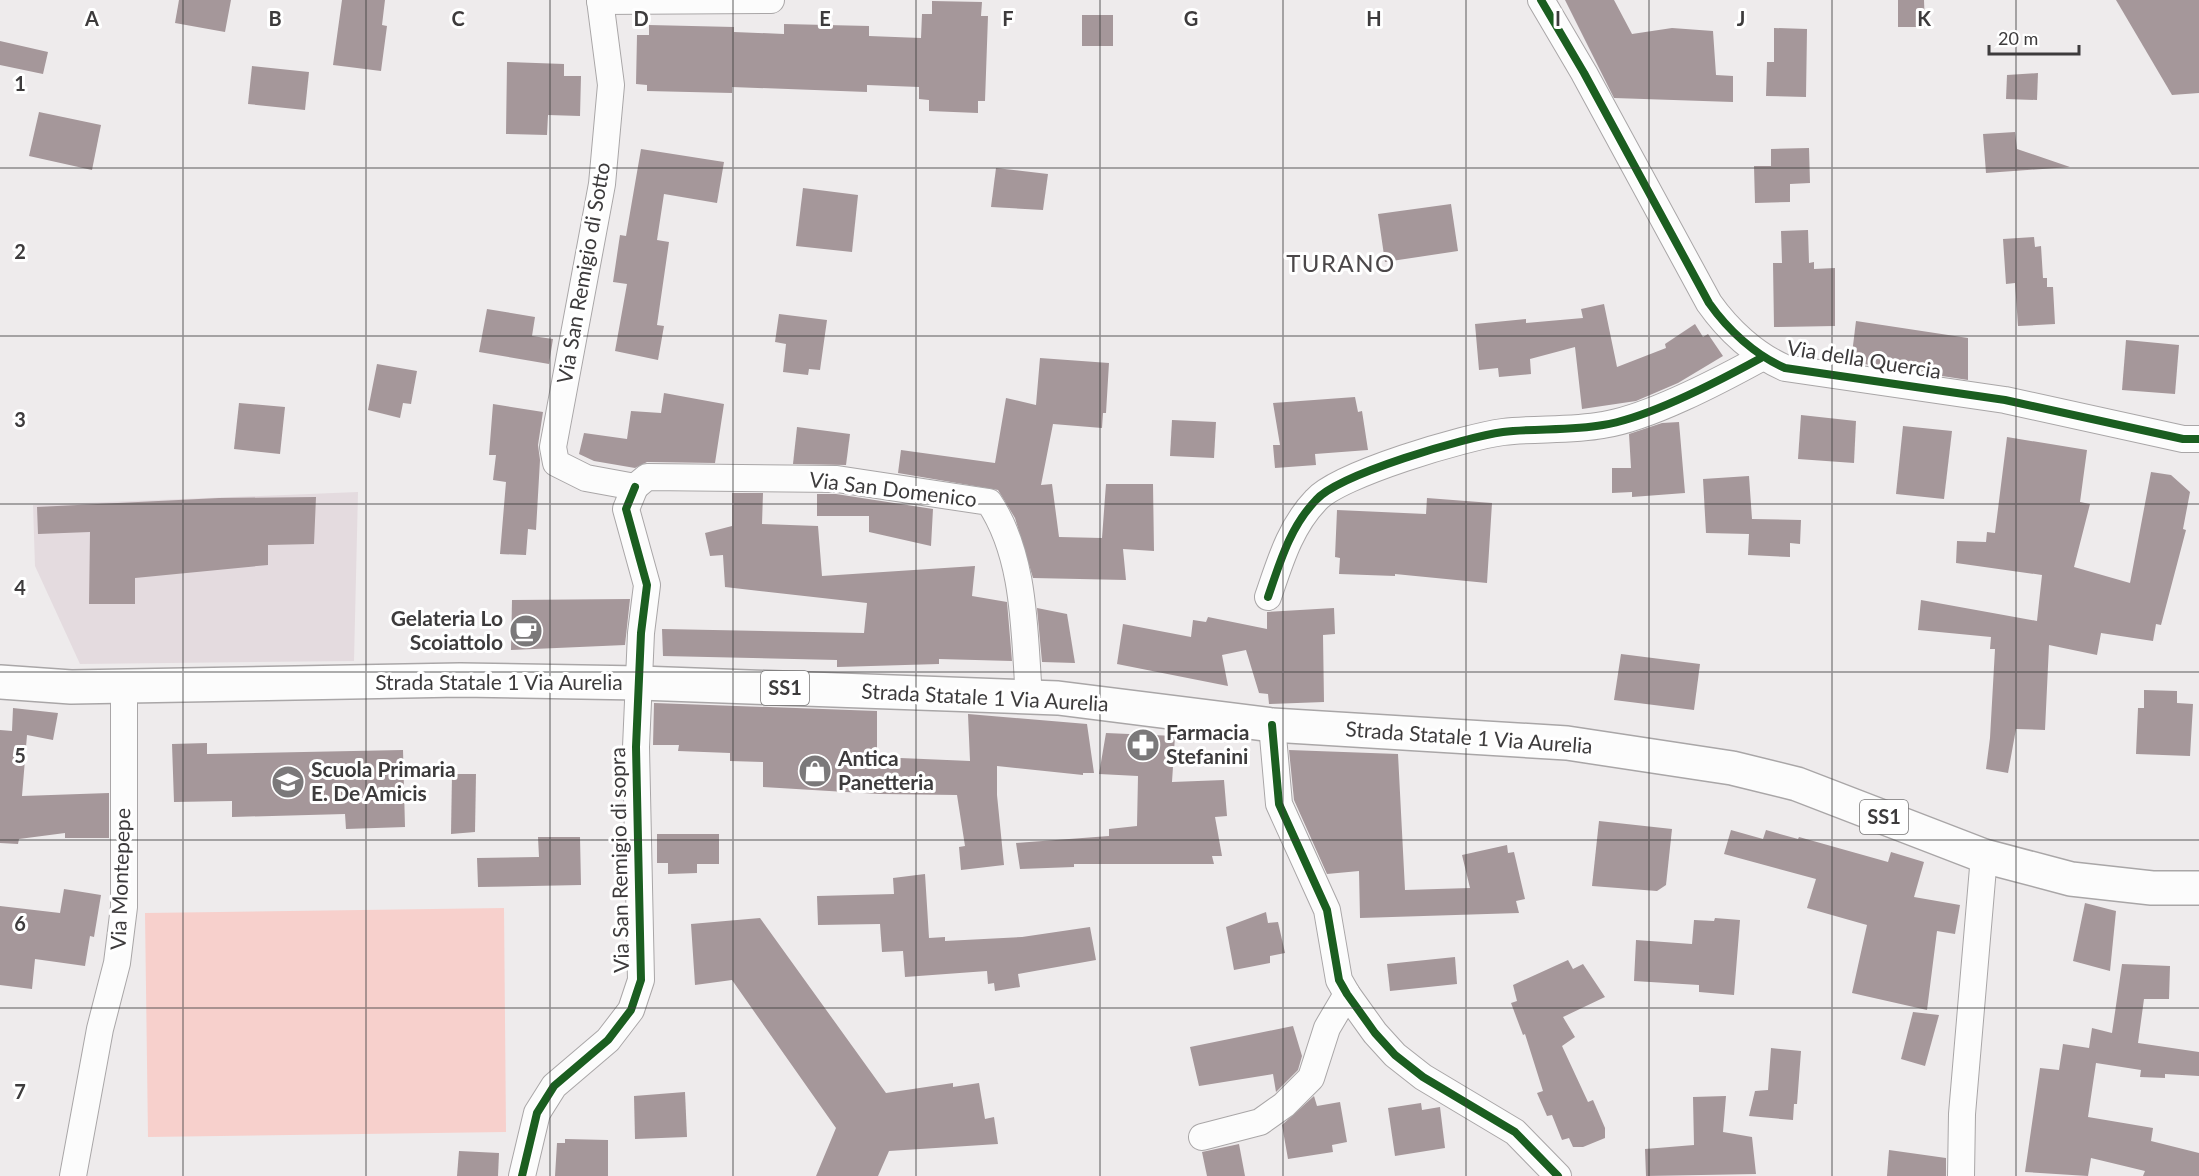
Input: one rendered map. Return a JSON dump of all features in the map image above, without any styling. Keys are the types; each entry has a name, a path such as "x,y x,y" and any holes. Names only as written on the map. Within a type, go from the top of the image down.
{"main road":[{"name":"Strada Statale 1 Via Aurelia","path":"0,682 70,687 460,680 640,683 1058,698 1272,725 1568,743 1732,768 1797,784 1984,856 2071,879 2152,888 2199,888"}],"street":[{"path":"600,0 771,0"},
{"name":"Via San Remigio di Sotto","path":"600,0 611,85 602,184 553,447 556,463 586,478 635,487"},
{"name":"Via della Quercia","path":"1541,0 1709,303 1761,358 1785,368 2005,400 2183,439 2199,439"},
{"name":"Via della Quercia","path":"1268,597 1287,542 1316,499 1345,481 1429,451 1502,432 1602,426 1633,419 1761,358"},
{"name":"Via San Domenico","path":"635,487 647,477 827,479 989,502 996,512 1012,555 1020,595 1029,697"},
{"path":"635,487 626,509 647,585 641,633 640,683"},
{"name":"Via San Remigio di sopra","path":"522,1176 537,1113 554,1086 608,1040 631,1010 641,980 636,753 640,683"},
{"name":"Via Montepepe","path":"74,1176 98,1039 117,963 124,907 124,686"},
{"path":"1272,725 1279,804 1327,910 1339,980 1347,994 1375,1033 1395,1055 1423,1077 1515,1132 1557,1176"},
{"path":"1961,1176 1962,1114 1984,856"},
{"path":"1202,1137 1260,1122 1284,1105 1311,1078 1328,1028 1347,994"}],"shaded area":[{"path":"358,492 354,661 80,664 35,566 33,505"},
{"path":"504,908 506,1132 148,1137 145,913"}],"building":[{"path":"179,0 231,0 225,32 175,23"},
{"path":"342,0 385,0 382,25 387,26 381,71 333,65"},
{"path":"1565,0 1614,0 1632,34 1672,28 1713,31 1716,75 1733,76 1733,102 1614,98"},
{"path":"1898,0 1924,0 1925,27 1898,27"},
{"path":"2116,0 2199,0 2199,93 2172,95"},
{"path":"932,1 982,2 981,16 988,16 985,101 978,101 978,113 929,111 929,100 919,99 919,87 867,85 867,92 732,87 732,93 647,91 647,85 636,84 637,35 649,35 649,25 734,27 734,32 784,34 784,24 869,26 869,36 921,38 922,14 932,14"},
{"path":"1082,15 1113,15 1113,46 1082,46"},
{"path":"1774,28 1807,29 1806,97 1766,96 1767,62 1774,62"},
{"path":"0,41 48,52 43,74 0,65"},
{"path":"507,62 564,64 564,76 581,76 580,116 548,115 547,135 506,134"},
{"path":"252,66 309,72 305,110 248,104"},
{"path":"2038,73 2037,100 2006,99 2007,75"},
{"path":"39,112 101,125 92,170 29,156"},
{"path":"2015,132 2017,149 2070,167 1986,173 1983,134"},
{"path":"1809,148 1810,183 1790,184 1790,202 1755,203 1754,166 1771,166 1771,149"},
{"path":"641,149 724,162 717,203 664,194 657,240 669,242 657,325 664,326 658,360 615,351 627,284 613,282 620,235 626,236"},
{"path":"996,168 1048,174 1043,210 991,207"},
{"path":"803,188 858,195 852,252 796,246"},
{"path":"1451,204 1458,251 1385,262 1378,214"},
{"path":"1808,230 1809,263 1814,262 1814,269 1835,268 1835,326 1774,327 1773,263 1782,263 1781,231"},
{"path":"2034,237 2035,247 2041,246 2043,278 2047,278 2047,287 2053,287 2055,324 2018,326 2015,283 2006,284 2003,239"},
{"path":"1604,304 1617,367 1666,348 1665,344 1695,324 1703,337 1708,334 1723,356 1678,383 1636,401 1582,409 1575,347 1530,359 1531,374 1499,377 1498,368 1479,370 1475,324 1526,319 1526,323 1583,318 1581,309"},
{"path":"487,309 535,317 532,336 553,339 549,364 479,352"},
{"path":"779,314 827,320 820,370 809,369 808,375 783,372 786,344 775,342"},
{"path":"1856,321 1968,338 1968,380 1851,362"},
{"path":"2126,340 2179,345 2175,394 2122,390"},
{"path":"1040,358 1109,363 1106,413 1103,413 1102,428 1053,424 1041,485 1052,484 1059,537 1102,538 1106,484 1153,484 1154,551 1123,549 1126,580 1033,578 1015,518 998,490 898,473 901,450 995,463 1006,398 1036,405"},
{"path":"377,364 417,371 411,404 403,403 400,418 368,410"},
{"path":"664,393 724,404 715,463 647,462 635,468 594,461 579,454 584,433 627,439 631,411 661,413"},
{"path":"1355,397 1358,412 1362,411 1368,450 1315,454 1316,465 1275,468 1273,445 1280,445 1273,403"},
{"path":"239,403 285,407 280,454 234,449"},
{"path":"493,404 543,412 538,445 540,460 536,530 528,529 526,555 500,554 506,482 493,480 496,455 489,455"},
{"path":"1801,415 1856,421 1854,463 1798,459"},
{"path":"1172,420 1216,422 1214,458 1170,456"},
{"path":"1679,422 1685,493 1632,497 1632,492 1612,493 1612,468 1631,468 1629,434 1662,423"},
{"path":"1903,426 1952,431 1944,499 1896,494"},
{"path":"797,427 850,434 846,465 793,464"},
{"path":"2007,437 2087,450 2080,502 2090,504 2074,567 2130,583 2151,472 2171,475 2190,492 2183,529 2186,530 2161,625 2156,624 2153,641 2101,633 2097,655 2049,645 2045,730 2016,729 2008,773 1986,769 1995,649 1990,649 1991,637 1918,630 1921,600 2037,621 2042,575 1956,563 1957,541 1986,542 1987,532 1995,533"},
{"path":"1749,476 1752,519 1801,520 1800,544 1790,543 1790,557 1748,555 1749,534 1706,533 1703,479"},
{"path":"732,493 763,493 762,524 818,526 822,576 975,566 972,596 1007,602 1012,661 939,659 939,664 837,667 837,660 663,656 662,629 864,633 867,603 725,587 723,555 710,556 705,533 732,526"},
{"path":"817,494 836,494 933,509 931,546 869,532 869,516 817,516"},
{"path":"316,497 314,544 268,545 268,565 135,578 135,604 89,604 90,532 38,534 37,507 219,498"},
{"path":"1427,498 1492,503 1487,583 1395,574 1395,576 1339,574 1340,558 1335,557 1337,510 1426,514"},
{"path":"630,599 625,645 511,650 512,600"},
{"path":"1037,608 1067,614 1075,663 1042,662"},
{"path":"1334,608 1335,634 1323,635 1324,702 1269,704 1268,694 1259,693 1246,650 1222,655 1228,686 1117,664 1123,624 1191,637 1193,620 1206,622 1208,617 1267,629 1267,612"},
{"path":"1621,654 1700,664 1694,710 1614,700"},
{"path":"2144,690 2177,691 2177,703 2193,704 2190,756 2136,754 2138,708 2144,708"},
{"path":"654,703 877,711 877,757 970,761 968,714 1087,724 1094,773 1083,773 1083,775 997,766 997,795 1004,865 961,870 959,847 965,846 957,795 879,794 763,787 763,762 730,761 730,753 678,751 679,745 653,745"},
{"path":"13,708 58,713 53,740 27,735 22,796 109,793 109,838 65,838 65,833 19,839 18,844 0,843 0,730 12,731"},
{"path":"1106,733 1175,736 1172,782 1224,780 1227,816 1215,817 1222,856 1212,856 1214,864 1074,864 1074,867 1020,869 1016,843 1109,836 1109,829 1137,826 1138,776 1099,774"},
{"path":"207,743 207,754 403,750 405,827 346,829 345,814 232,817 232,801 174,802 172,744"},
{"path":"1289,750 1398,754 1405,890 1470,888 1462,855 1507,845 1508,853 1514,852 1525,899 1516,901 1519,913 1360,918 1359,871 1327,874 1294,800"},
{"path":"452,774 476,774 475,832 451,834"},
{"path":"1599,821 1672,829 1666,885 1657,891 1592,886"},
{"path":"1731,830 1763,839 1766,830 1888,862 1891,852 1924,862 1914,897 1960,905 1955,934 1937,931 1927,1010 1852,993 1867,925 1807,908 1816,879 1724,854"},
{"path":"657,834 719,834 719,864 697,864 697,873 668,874 668,863 657,863"},
{"path":"538,837 580,837 581,885 478,887 477,858 539,857"},
{"path":"925,874 929,938 945,937 945,941 1022,937 1090,927 1096,960 1018,974 1020,987 995,991 994,983 988,984 987,971 905,977 903,951 882,952 880,924 818,925 817,896 894,894 893,878"},
{"path":"64,889 101,895 94,937 90,936 85,966 35,959 32,989 0,985 0,906 60,913"},
{"path":"2085,903 2116,911 2110,971 2073,961"},
{"path":"1266,912 1268,923 1278,922 1285,953 1270,956 1270,963 1234,970 1226,927"},
{"path":"760,918 886,1093 953,1083 953,1087 979,1083 985,1119 994,1117 998,1144 889,1151 878,1176 816,1176 836,1128 732,980 695,985 691,924"},
{"path":"1715,918 1740,920 1734,995 1699,992 1699,985 1634,981 1636,940 1692,944 1694,920 1714,921"},
{"path":"1455,957 1457,984 1390,991 1387,964"},
{"path":"1568,960 1573,969 1583,964 1605,997 1563,1017 1575,1037 1562,1046 1588,1102 1593,1100 1605,1128 1605,1138 1583,1147 1573,1147 1569,1138 1562,1140 1552,1115 1547,1116 1537,1093 1543,1091 1525,1034 1523,1035 1511,1003 1517,1001 1513,985"},
{"path":"2122,964 2170,966 2169,999 2144,999 2138,1043 2199,1052 2199,1076 2165,1074 2165,1078 2140,1077 2141,1070 2096,1063 2088,1117 2153,1128 2151,1141 2199,1153 2199,1176 2143,1176 2145,1171 2091,1158 2088,1176 2025,1172 2040,1068 2059,1070 2063,1044 2089,1048 2092,1028 2112,1033"},
{"path":"1913,1012 1939,1015 1925,1066 1901,1059"},
{"path":"1293,1026 1302,1056 1298,1070 1276,1092 1273,1074 1199,1086 1190,1047"},
{"path":"1771,1048 1801,1051 1797,1104 1794,1104 1793,1120 1749,1116 1755,1091 1768,1090"},
{"path":"685,1092 687,1137 635,1139 634,1096"},
{"path":"1314,1096 1317,1106 1340,1102 1347,1142 1332,1145 1333,1152 1288,1159 1282,1125"},
{"path":"1726,1096 1723,1132 1752,1137 1756,1174 1646,1176 1645,1149 1694,1145 1693,1097"},
{"path":"1421,1103 1422,1110 1440,1107 1445,1148 1395,1156 1388,1108"},
{"path":"565,1139 608,1140 608,1176 555,1176 557,1143 565,1143"},
{"path":"1239,1144 1245,1176 1207,1176 1202,1152"},
{"path":"1889,1150 1946,1158 1946,1176 1887,1176"},
{"path":"459,1151 499,1153 498,1176 457,1176"}],"cycle path":[{"path":"1541,0 1584,73 1709,303 1733,332 1763,356 1785,368 2005,400 2183,439 2199,439"},
{"path":"1268,597 1287,546 1307,510 1329,490 1350,479 1404,458 1485,435 1591,427 1621,421 1684,398 1761,358"},
{"path":"522,1176 537,1113 554,1086 608,1040 631,1010 641,980 636,747 641,633 647,585 626,509 635,487"},
{"path":"1272,725 1279,804 1327,910 1339,980 1347,994 1375,1033 1395,1055 1423,1077 1515,1132 1558,1176"}],"place":[{"name":"Gelateria Lo Scoiattolo","path":"526,631"},
{"name":"Farmacia Stefanini","path":"1143,745"},
{"name":"Antica Panetteria","path":"815,771"},
{"name":"Scuola Primaria E. De Amicis","path":"288,782"}],"district":[{"name":"TURANO","path":"1341,264"}]}
